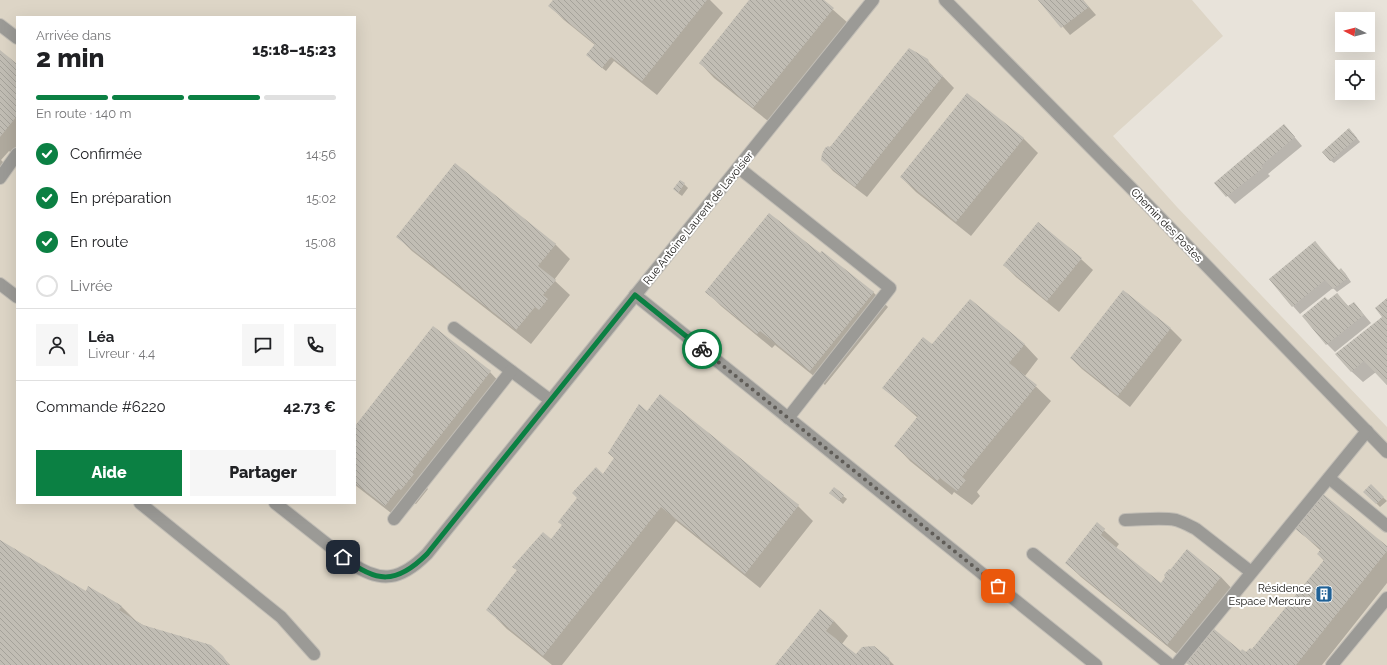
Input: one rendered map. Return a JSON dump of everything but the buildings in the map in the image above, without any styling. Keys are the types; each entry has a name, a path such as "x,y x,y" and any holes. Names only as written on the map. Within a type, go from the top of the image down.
{"street":[{"name":"Rue Antoine Laurent de Lavoisier","path":"276,504 361,570 371,574 391,576 403,574 411,569 427,554 873,0"},
{"name":"Chemin des Postes","path":"945,0 1138,195 1387,452"},
{"path":"0,26 16,37"},
{"path":"0,178 16,155"},
{"path":"739,168 890,288 788,418"},
{"path":"0,284 16,296"},
{"path":"635,295 1096,665"},
{"path":"454,328 550,400"},
{"path":"394,519 511,371"},
{"path":"1176,665 1367,432"},
{"path":"1329,478 1387,526"},
{"path":"141,504 281,617 314,654"},
{"path":"1125,520 1177,520 1196,529 1252,572"},
{"path":"1033,554 1170,665"},
{"path":"1332,665 1387,598"}],"shaded area":[{"path":"0,0 1192,0 1223,36 1113,136 1177,207 1387,427 1387,665 0,665"}],"way so far":[{"path":"702,349 998,586"}],"place":[{"name":"Résidence Espace Mercure","path":"1324,594"}],"route":[{"path":"343,557 361,570 382,576 403,574 419,562 635,295 702,349"}]}
